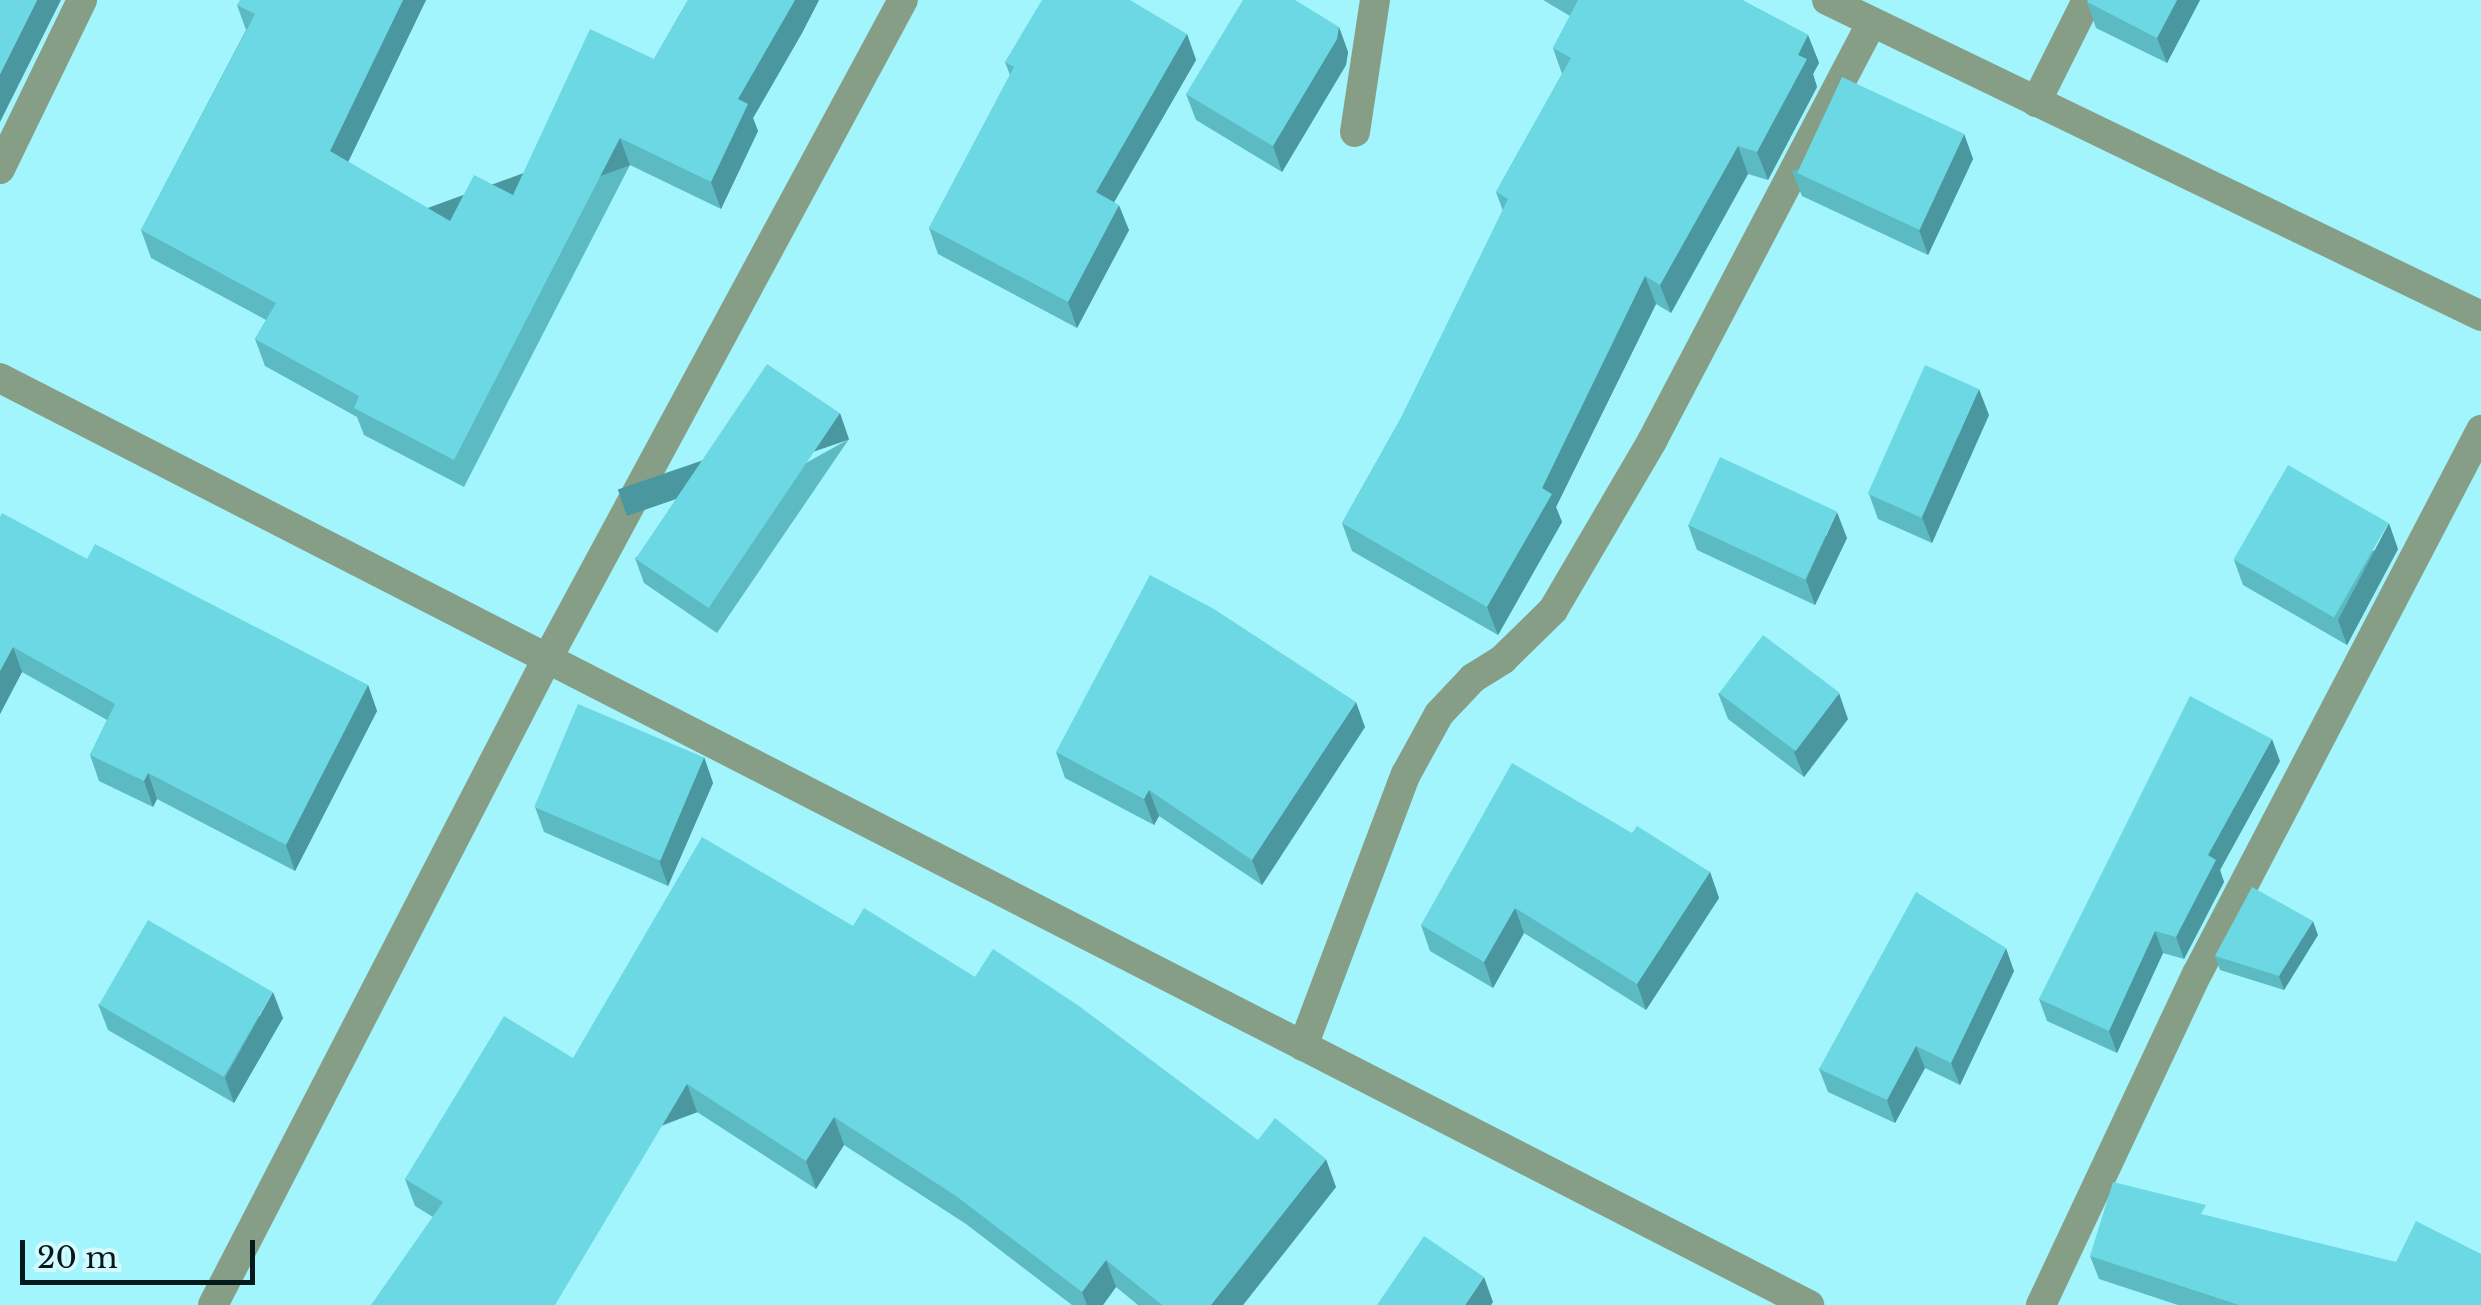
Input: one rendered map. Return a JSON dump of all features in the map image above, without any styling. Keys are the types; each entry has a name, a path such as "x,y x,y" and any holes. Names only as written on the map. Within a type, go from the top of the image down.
{"street":[{"path":"0,169 82,0"},
{"path":"213,1305 546,662 903,0"},
{"path":"1355,132 1375,0"},
{"path":"1828,0 2481,316"},
{"path":"2036,102 2087,0"},
{"path":"1303,1046 1406,774 1439,714 1473,678 1504,659 1554,610 1652,441 1871,24"},
{"path":"0,378 546,662 810,791 1808,1305"},
{"path":"2041,1305 2197,974 2481,430"}],"building":[{"path":"0,0 37,0 0,74"},
{"path":"240,0 403,0 330,151 450,221 474,175 513,195 590,29 654,59 688,0 795,0 738,99 748,104 711,182 620,138 454,460 354,408 359,396 255,339 276,303 141,230 255,14 237,5"},
{"path":"1042,0 1130,0 1187,34 1096,192 1119,205 1068,302 929,228 1014,67 1005,62"},
{"path":"1243,0 1295,0 1339,27 1337,39 1273,146 1186,94"},
{"path":"1578,0 1742,0 1808,35 1798,55 1807,59 1757,152 1738,146 1660,285 1645,276 1542,488 1552,494 1487,607 1342,523 1401,418 1508,199 1496,192 1571,58 1553,48"},
{"path":"2088,0 2177,0 2157,38"},
{"path":"1842,77 1964,134 1920,230 1797,173"},
{"path":"767,364 840,413 709,608 636,559"},
{"path":"1925,365 1979,389 1922,518 1868,494"},
{"path":"1720,457 1837,512 1805,579 1688,525"},
{"path":"2288,465 2388,523 2334,617 2234,559"},
{"path":"2,513 87,559 95,544 368,685 286,845 148,773 144,781 90,755 115,704 13,647 0,671"},
{"path":"1150,575 1214,609 1356,702 1252,860 1149,790 1144,799 1056,752"},
{"path":"1763,635 1840,693 1796,751 1719,693"},
{"path":"2190,696 2272,739 2208,855 2216,860 2176,937 2155,931 2109,1031 2039,999"},
{"path":"578,704 704,758 660,861 534,807"},
{"path":"1512,763 1632,833 1637,826 1710,872 1637,984 1515,908 1484,962 1421,925"},
{"path":"702,837 853,926 864,908 975,977 993,949 1079,1006 1258,1140 1275,1118 1326,1159 1211,1305 1162,1305 1106,1260 1082,1292 956,1196 834,1117 806,1161 687,1084 555,1305 371,1305 443,1202 405,1179 504,1016 573,1058"},
{"path":"2252,887 2313,921 2279,976 2215,956"},
{"path":"1916,892 2006,948 1951,1063 1916,1046 1887,1100 1819,1069"},
{"path":"148,920 273,992 224,1077 99,1005"},
{"path":"2113,1182 2206,1205 2201,1214 2396,1262 2416,1221 2481,1254 2481,1305 2239,1305 2090,1256"},
{"path":"1424,1236 1484,1277 1465,1305 1377,1305"}]}
